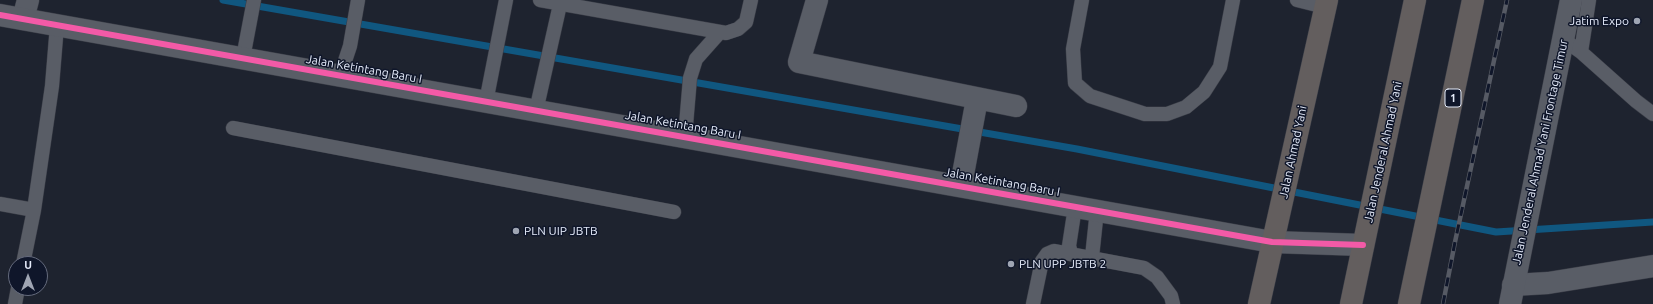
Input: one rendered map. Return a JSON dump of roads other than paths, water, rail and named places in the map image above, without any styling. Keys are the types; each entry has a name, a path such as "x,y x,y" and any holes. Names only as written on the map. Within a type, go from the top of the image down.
{"highway":[{"name":"Jalan Jenderal Ahmad Yani","path":"1351,304 1415,0"},
{"name":"1","path":"1409,304 1473,0"},
{"name":"Jalan Ahmad Yani","path":"1259,304 1326,4"}],"street":[{"path":"817,0 799,62 975,109 1016,106"},
{"name":"Jalan Jenderal Ahmad Yani Frontage Timur","path":"1512,294 1571,0"},
{"name":"Jalan Ketintang Baru I","path":"0,15 26,10 57,25 536,111 961,185 1272,242 1364,242"},
{"path":"961,185 975,109"},
{"path":"1512,294 1548,283 1653,266"}],"lane":[{"path":"243,58 254,0"},
{"path":"486,102 500,38 506,0"},
{"path":"540,0 560,2 720,32 732,32 746,22 751,0"},
{"path":"1082,0 1073,50 1075,83 1090,96 1145,114 1166,114 1186,107 1204,92 1220,67 1233,0"},
{"path":"1297,0 1326,4"},
{"path":"1581,52 1589,0"},
{"path":"536,111 560,2"},
{"path":"340,76 350,46 357,6"},
{"path":"25,256 34,210 52,86 57,25"},
{"path":"685,137 690,78 696,59 720,32"},
{"path":"1563,39 1581,52 1636,101 1653,114"},
{"path":"234,128 674,212"},
{"path":"0,204 34,210"},
{"path":"1071,253 1069,246 1075,207"},
{"path":"1092,257 1097,210"},
{"path":"1033,304 1042,260 1047,254 1054,251 1144,268 1157,277 1171,296 1173,304"}],"waterway":[{"path":"223,0 1077,149 1496,232 1653,222"}],"railway":[{"path":"1443,304 1507,0"}],"place":[{"name":"Jatim Expo","path":"1637,21"},
{"name":"PLN UIP JBTB","path":"516,231"},
{"name":"PLN UPP JBTB 2","path":"1011,264"}]}
